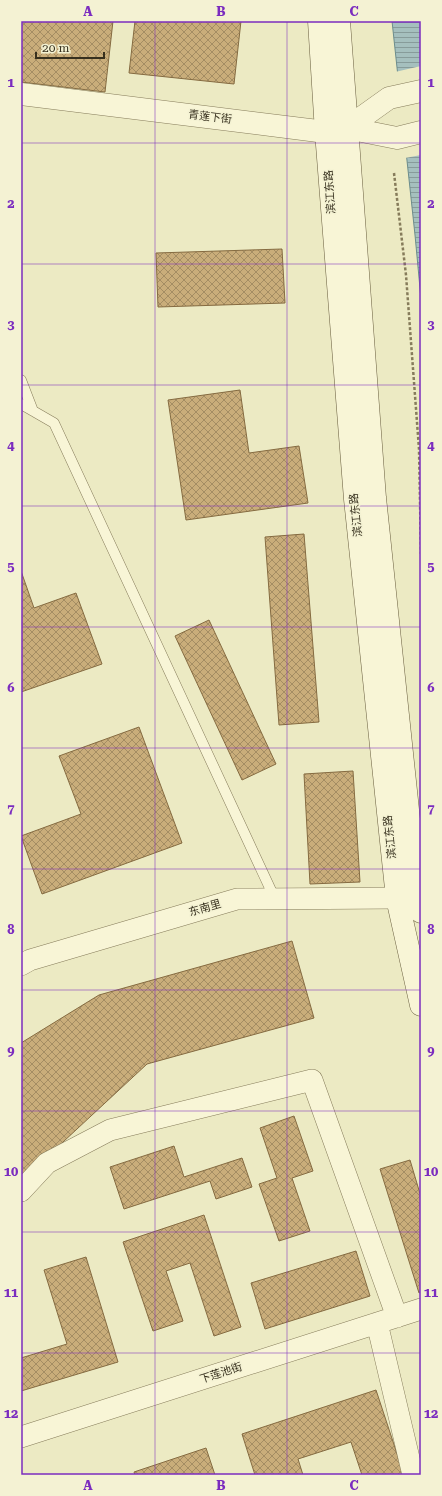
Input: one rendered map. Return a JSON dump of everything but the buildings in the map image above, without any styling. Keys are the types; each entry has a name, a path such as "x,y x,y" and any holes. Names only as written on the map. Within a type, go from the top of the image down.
{"main road":[{"name":"滨江东路","path":"319,21 354,499 397,898 421,1005"},
{"name":"滨江东路","path":"339,21 375,498 417,895 421,912"},
{"name":"青莲下街","path":"21,94 326,132 347,128 389,98 421,91"},
{"path":"347,128 397,138 421,132"}],"street":[{"name":"东南里","path":"21,964 30,960 237,899 397,898"},
{"path":"21,1191 47,1163 110,1130 312,1080 396,1317"},
{"name":"下莲池街","path":"21,1437 421,1309"},
{"path":"377,1323 413,1475"}],"lane":[{"path":"21,380 32,411"},
{"path":"21,404 54,423 275,899"}],"path":[{"path":"394,173 406,275 419,449 421,554"}],"water":[{"path":"392,21 421,21 421,299 415,235"}],"pier":[{"path":"421,66 421,155 405,158 395,72"}]}
